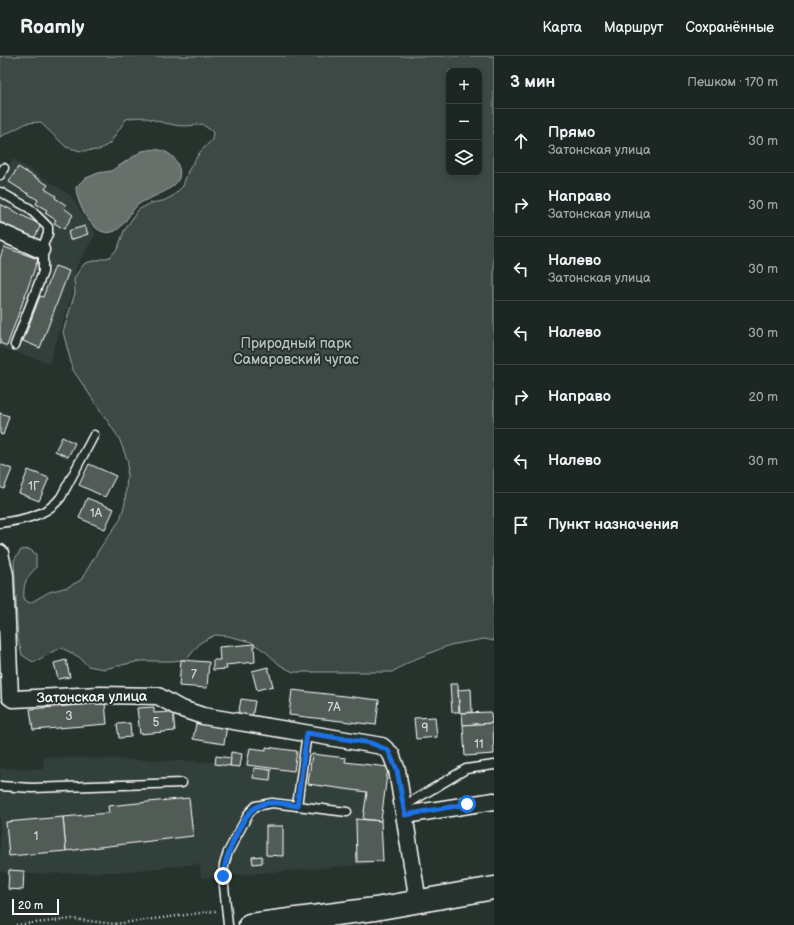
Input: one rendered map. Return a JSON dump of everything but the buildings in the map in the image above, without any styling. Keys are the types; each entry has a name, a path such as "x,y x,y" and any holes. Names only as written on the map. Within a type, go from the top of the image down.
{"highway":[{"path":"250,925 348,913 494,888"}],"street":[{"path":"1,236 41,250"},
{"name":"Затонская улица","path":"0,553 5,575 10,697 13,699 100,695 158,696 189,712 276,729 371,743 388,750 397,770 405,810 418,902"},
{"path":"405,810 494,801"}],"lane":[{"path":"0,192 29,208 45,222 48,227 48,234 41,250 43,257 43,272 16,345"},
{"path":"0,523 46,512 55,505 61,497 94,436"},
{"path":"297,806 307,733"},
{"path":"405,810 466,769 494,765"},
{"path":"0,786 32,788 182,783"},
{"path":"228,925 223,876 224,865 228,852 249,813 256,806 264,804 297,806 347,812"}],"path":[{"path":"16,925 72,919 115,924 226,910"}],"shaded area":[{"path":"155,149 168,153 173,157 180,172 179,179 168,190 139,204 122,225 115,231 107,233 100,231 93,226 79,202 76,187 84,179 98,173 111,171 142,151"},
{"path":"13,159 70,195 96,234 76,267 71,297 49,363 0,347 0,180"},
{"path":"266,747 346,758 346,762 388,767 381,821 383,863 201,878 200,864 116,872 24,874 24,871 10,870 9,873 0,872 0,768 43,769 44,757 213,762 215,764 244,768 246,748 265,750"}],"green space":[{"name":"Природный парк Самаровский чугас","path":"0,56 494,56 494,641 484,639 450,645 413,660 392,672 293,672 280,665 266,652 251,642 228,636 215,635 201,642 187,659 173,661 140,661 104,669 88,666 79,657 62,648 33,662 22,655 18,639 14,560 21,550 29,549 36,554 36,568 29,575 24,590 24,600 30,603 49,592 68,587 81,580 100,548 120,520 125,503 128,462 119,438 73,370 63,332 75,293 74,279 85,263 110,257 118,248 124,231 138,210 151,203 163,201 173,196 183,186 188,171 200,152 212,140 213,132 202,124 178,126 139,117 126,119 110,143 99,150 81,151 66,147 40,122 27,123 0,137"}],"route":[{"path":"223,876 224,865 228,852 249,813 256,806 272,803 297,806 307,733 371,743 382,746 388,750 397,770 405,815 467,804"}]}
